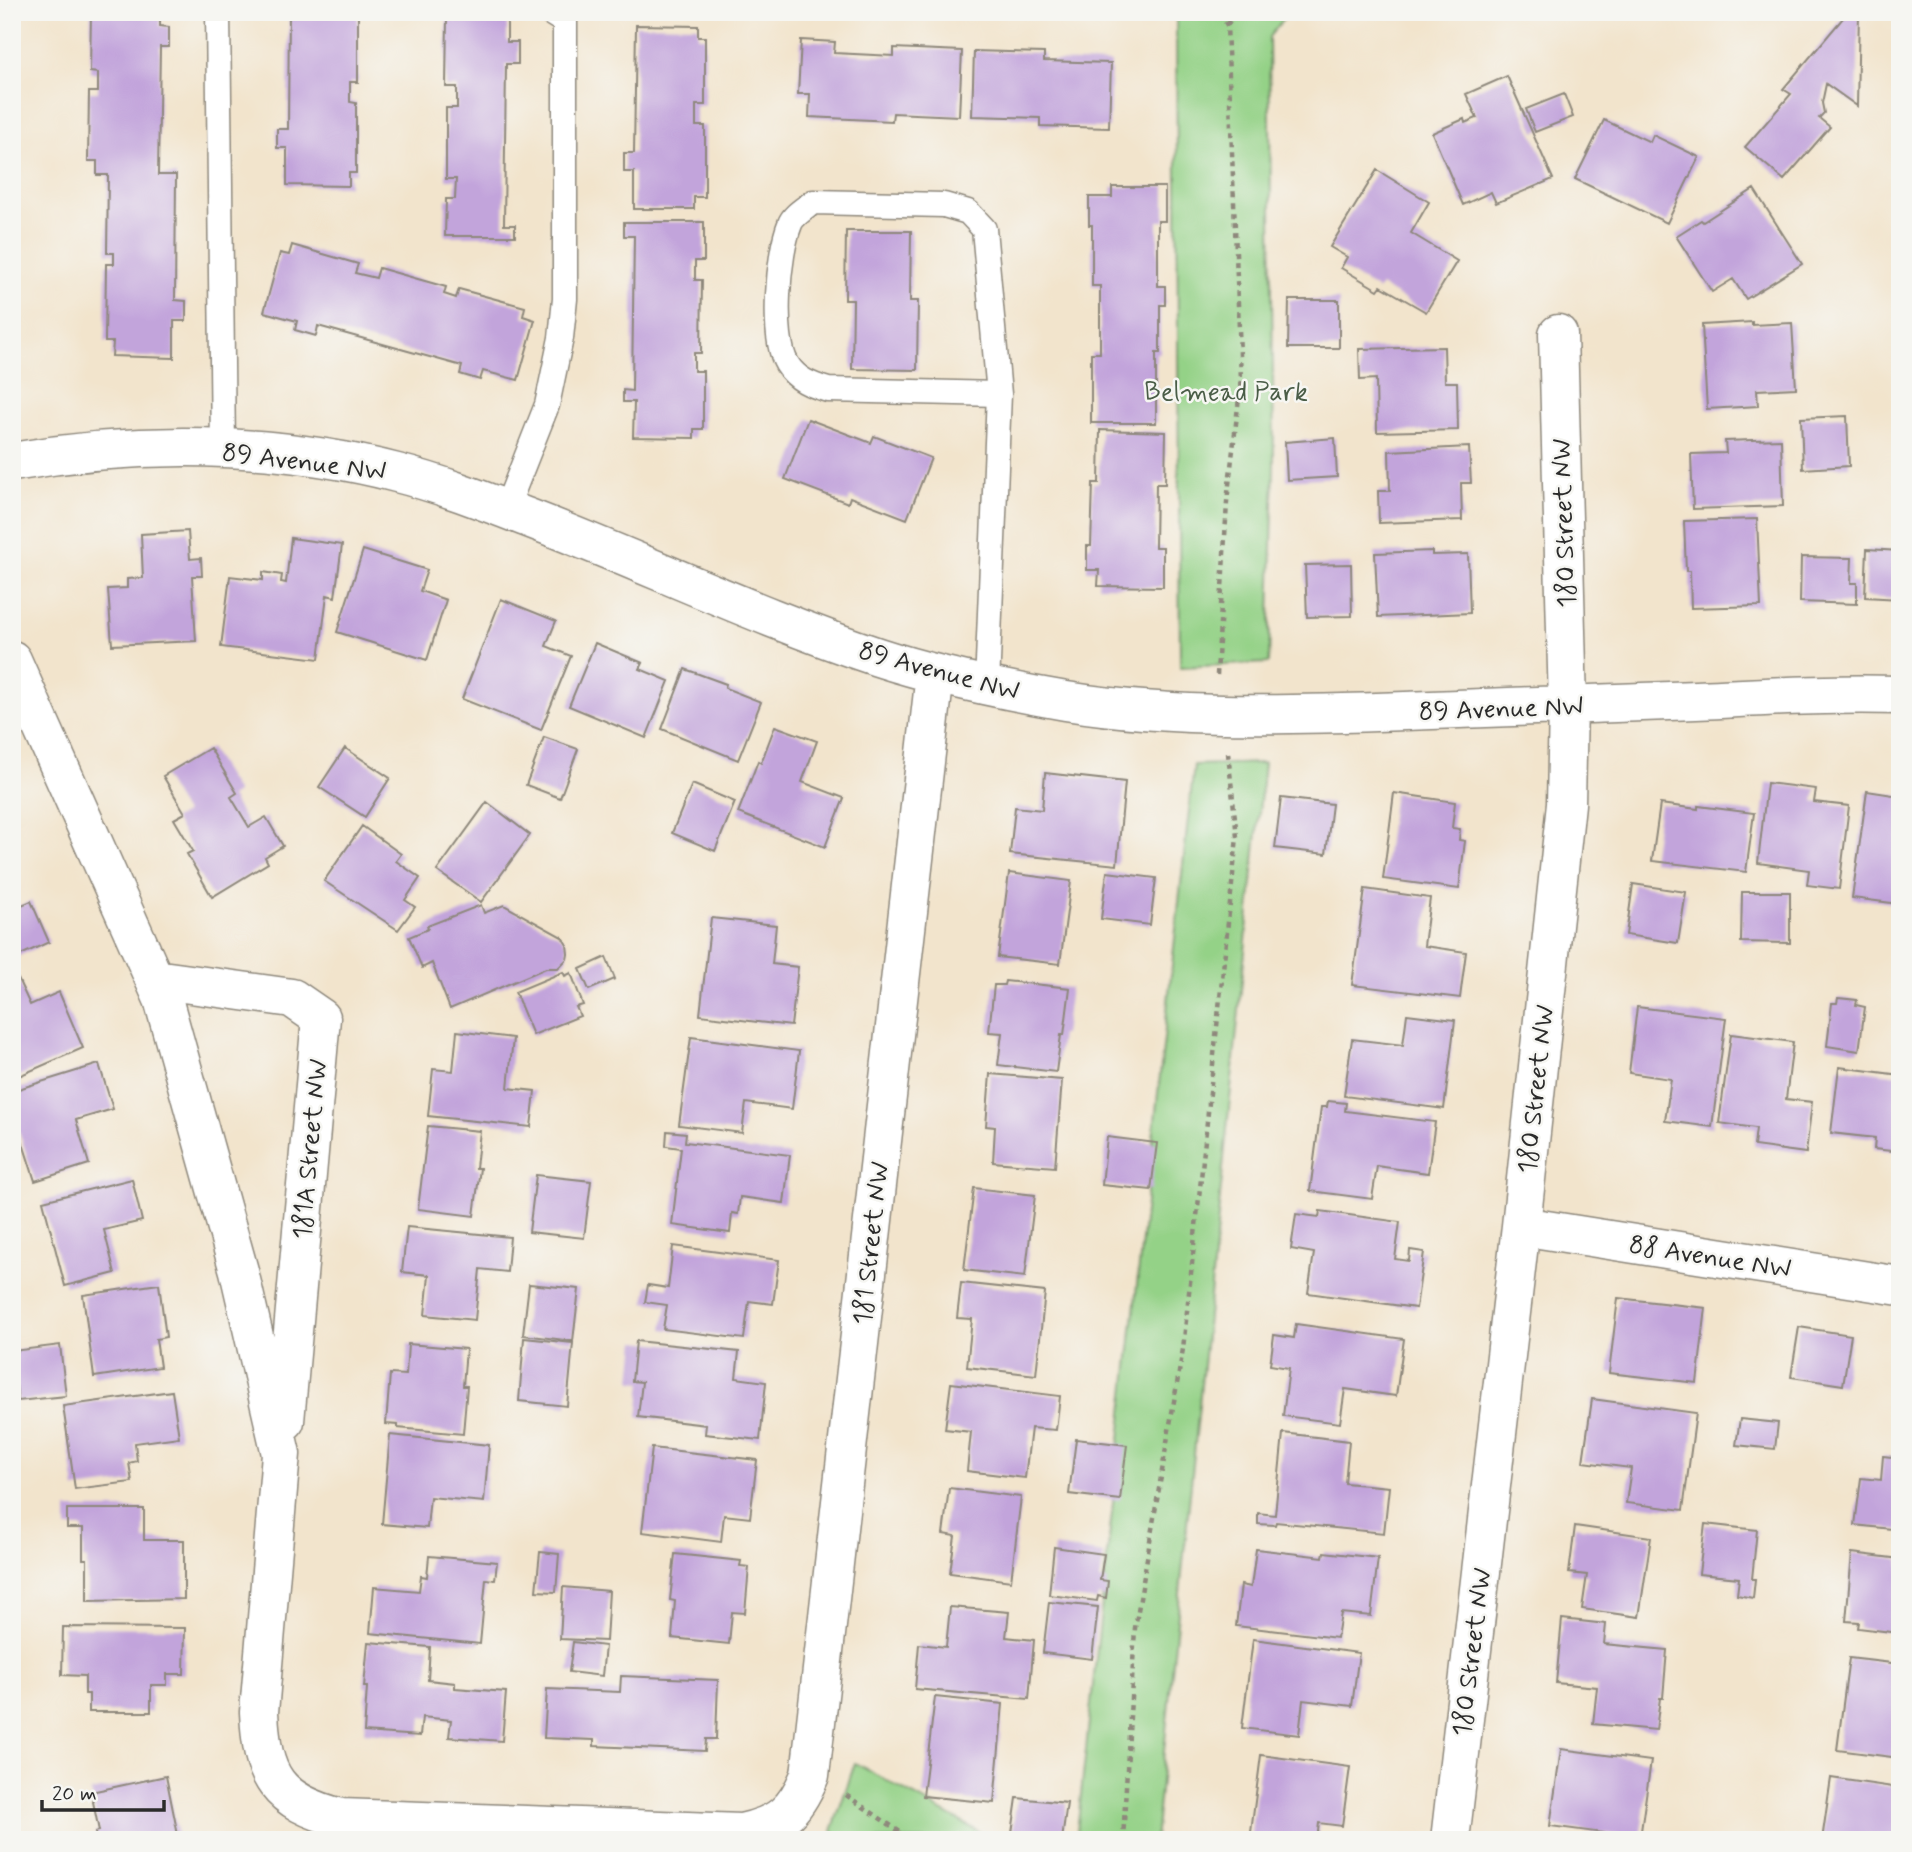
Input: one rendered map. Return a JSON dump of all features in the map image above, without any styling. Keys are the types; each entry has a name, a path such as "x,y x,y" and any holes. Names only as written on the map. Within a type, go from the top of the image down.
{"street":[{"name":"180 Street NW","path":"1450,1840 1521,1226 1566,804 1568,705 1558,334"},
{"name":"89 Avenue NW","path":"12,462 75,452 146,448 223,449 338,460 399,473 506,509 825,638 879,657 935,674 1069,701 1143,710 1223,715 1314,715 1797,696 1900,695"},
{"name":"181A Street NW","path":"12,660 163,999 221,1200 281,1454"},
{"name":"181 Street NW","path":"793,1809 802,1796 810,1775 935,674"},
{"name":"181A Street NW","path":"154,979 292,998 321,1018 259,1712 262,1751 268,1769 279,1787 295,1802 317,1812 341,1818 741,1833 761,1829 793,1809"},
{"name":"88 Avenue NW","path":"1521,1226 1900,1286"}],"lane":[{"path":"218,12 223,449"},
{"path":"506,509 547,405 561,338 565,299 565,22 550,12"},
{"path":"987,686 999,394 984,229 968,212 944,205 813,202 790,221 781,257 777,331 787,364 806,384 828,390 999,394"}],"path":[{"path":"1216,674 1227,502 1241,380 1227,25 1219,12"},
{"path":"1227,25 1236,12"},
{"path":"1123,1840 1135,1628 1183,1349 1237,837 1228,756"},
{"path":"810,1775 852,1799 912,1840"}],"green space":[{"name":"Belmead Park","path":"1142,12 1289,12 1269,37 1274,465 1269,663 1180,667 1176,15"},
{"path":"1264,763 1155,1840 1076,1840 1194,765"},
{"path":"855,1763 994,1840 846,1840 832,1831"}],"building":[{"path":"91,12 160,12 160,26 169,27 169,47 160,47 158,175 176,175 175,300 186,301 186,321 174,321 174,358 112,356 113,342 105,342 106,264 114,264 114,253 107,253 108,175 97,175 97,161 88,161 89,92 98,92 98,73 90,72"},
{"path":"289,12 358,13 358,82 350,82 350,102 356,103 356,173 349,173 349,186 287,185 287,148 277,148 277,129 288,129"},
{"path":"457,12 507,12 507,42 518,42 518,64 506,64 504,225 515,225 515,236 445,236 446,199 455,199 456,179 446,179 446,108 457,108 457,87 446,87 447,16 457,16"},
{"path":"1848,12 1859,12 1857,106 1826,84 1822,103 1824,113 1819,118 1830,127 1784,180 1745,147 1791,94 1783,89"},
{"path":"636,25 698,26 698,37 705,37 705,105 696,105 696,126 705,126 705,197 694,197 694,209 634,209 634,172 624,172 624,153 634,153"},
{"path":"801,40 835,42 834,53 894,56 894,48 962,51 959,116 893,113 892,121 809,117 810,94 798,94"},
{"path":"974,51 1044,53 1044,61 1111,63 1109,128 1040,126 1040,118 972,116"},
{"path":"1507,76 1553,179 1496,203 1491,192 1463,205 1432,133 1464,119 1465,123 1477,118 1466,94"},
{"path":"1564,94 1573,117 1535,132 1526,109"},
{"path":"1604,120 1650,142 1653,135 1699,157 1667,223 1575,179"},
{"path":"1377,170 1429,202 1411,233 1457,261 1426,312 1381,286 1378,290 1341,268 1347,257 1330,247"},
{"path":"1112,187 1165,187 1165,221 1158,221 1158,286 1165,286 1165,305 1160,305 1160,353 1156,353 1156,423 1091,423 1091,353 1100,353 1100,286 1092,286 1089,197 1112,197"},
{"path":"1754,189 1802,264 1746,299 1733,279 1712,292 1676,236"},
{"path":"12,201 17,201 16,272 12,272"},
{"path":"624,222 704,222 704,261 695,261 695,280 702,280 701,353 694,353 694,371 703,371 703,429 694,429 694,438 633,437 634,402 623,402 623,390 632,391 634,236 624,236"},
{"path":"846,231 911,231 910,301 918,301 917,370 852,369 853,300 845,300"},
{"path":"292,245 358,264 355,273 376,278 379,268 446,287 444,294 456,298 459,289 525,307 523,316 535,320 518,380 483,371 480,380 460,374 462,366 318,326 316,336 295,330 297,321 264,312 280,253 289,255"},
{"path":"12,291 17,291 16,363 12,363"},
{"path":"1289,300 1339,300 1339,348 1288,348"},
{"path":"1752,322 1752,325 1792,323 1796,388 1757,390 1758,406 1707,409 1702,325"},
{"path":"1444,347 1445,382 1457,382 1458,430 1377,432 1376,379 1360,380 1359,349"},
{"path":"1847,416 1849,466 1803,469 1801,418"},
{"path":"808,419 871,443 874,436 931,458 907,519 850,497 848,503 785,479"},
{"path":"1100,430 1166,432 1165,484 1156,484 1155,547 1163,547 1163,587 1098,586 1099,570 1087,570 1087,546 1091,546 1093,483 1099,483"},
{"path":"1335,438 1337,477 1287,480 1285,442"},
{"path":"1781,439 1783,506 1693,509 1691,454 1726,453 1725,441"},
{"path":"1469,447 1471,483 1461,483 1462,520 1379,523 1378,491 1390,491 1389,451"},
{"path":"1757,519 1761,606 1691,608 1684,521"},
{"path":"188,531 190,559 201,558 202,576 192,576 196,641 112,645 108,589 127,588 127,579 143,578 141,534"},
{"path":"291,538 342,545 335,597 327,595 319,659 221,647 230,576 263,580 263,572 282,575 281,582 286,583"},
{"path":"1867,549 1900,551 1900,599 1865,597"},
{"path":"363,550 427,570 420,591 446,600 427,660 337,632"},
{"path":"1432,551 1432,555 1468,554 1470,613 1378,617 1375,553"},
{"path":"1801,557 1852,558 1851,583 1857,583 1857,604 1800,602"},
{"path":"1351,564 1352,616 1307,617 1305,565"},
{"path":"501,599 556,621 546,646 571,656 541,730 462,699"},
{"path":"595,643 643,663 640,669 669,681 646,738 569,706"},
{"path":"685,669 726,684 725,688 761,702 738,760 662,729"},
{"path":"775,726 817,741 802,782 844,798 825,847 738,813"},
{"path":"544,737 578,749 560,798 526,785"},
{"path":"210,748 237,793 231,797 249,827 266,817 283,846 265,857 268,863 212,897 187,854 193,851 174,819 185,813 163,776"},
{"path":"345,748 390,778 365,817 319,787"},
{"path":"1045,773 1125,782 1117,865 1010,854 1015,807 1042,810"},
{"path":"1767,783 1816,789 1814,802 1849,806 1839,889 1807,885 1809,870 1758,863"},
{"path":"692,784 735,802 715,851 672,833"},
{"path":"1867,791 1900,796 1900,904 1852,898"},
{"path":"1394,793 1455,802 1452,828 1460,829 1459,840 1465,841 1459,889 1383,879"},
{"path":"1281,798 1332,804 1326,854 1275,848"},
{"path":"487,802 530,835 481,902 437,871"},
{"path":"1660,804 1754,813 1746,872 1652,861"},
{"path":"362,826 401,854 396,861 420,878 405,900 415,907 398,930 324,881"},
{"path":"1107,872 1156,878 1150,925 1101,919"},
{"path":"1009,873 1071,881 1060,964 998,957"},
{"path":"1633,884 1686,892 1678,943 1626,935"},
{"path":"1365,889 1430,898 1424,946 1466,952 1460,998 1352,985"},
{"path":"1742,892 1790,892 1790,943 1741,942"},
{"path":"12,897 17,907 31,901 49,942 12,959"},
{"path":"481,905 484,913 504,905 562,937 567,945 567,959 558,968 546,968 450,1009 432,963 422,968 409,937 428,929 427,926"},
{"path":"711,918 776,925 772,964 798,967 791,1026 700,1015"},
{"path":"606,957 615,979 589,990 580,969"},
{"path":"563,972 565,976 571,973 583,1005 576,1007 580,1016 533,1035 515,992"},
{"path":"18,979 30,1005 59,992 83,1048 12,1079 12,982"},
{"path":"1005,981 1070,988 1056,1072 998,1065 1002,1033 989,1032 994,985 1004,985"},
{"path":"1838,998 1857,1000 1856,1005 1865,1007 1859,1051 1827,1046 1832,1003 1837,1003"},
{"path":"1637,1007 1726,1018 1712,1127 1665,1121 1671,1079 1629,1073"},
{"path":"1407,1014 1455,1020 1444,1109 1344,1096 1352,1039 1403,1045"},
{"path":"457,1031 513,1038 508,1088 535,1091 531,1127 428,1116 433,1069 453,1071"},
{"path":"1731,1034 1793,1042 1786,1099 1812,1102 1806,1153 1754,1146 1756,1128 1719,1123"},
{"path":"691,1037 799,1051 792,1109 746,1103 742,1133 679,1125"},
{"path":"99,1064 113,1109 76,1120 89,1164 35,1181 12,1109 12,1091"},
{"path":"1839,1067 1900,1075 1900,1152 1874,1149 1875,1138 1831,1133"},
{"path":"990,1074 1062,1080 1055,1167 993,1162 995,1127 986,1126"},
{"path":"1328,1101 1346,1103 1345,1111 1435,1122 1428,1173 1377,1166 1372,1199 1310,1191 1321,1107 1327,1107"},
{"path":"428,1126 480,1131 476,1168 480,1168 474,1216 418,1209"},
{"path":"667,1131 686,1133 685,1142 790,1155 784,1203 740,1197 738,1214 732,1213 730,1233 672,1225 681,1148 666,1146"},
{"path":"1107,1137 1157,1143 1151,1190 1102,1185"},
{"path":"536,1175 591,1181 584,1238 529,1232"},
{"path":"132,1179 142,1221 104,1230 115,1273 65,1286 43,1201"},
{"path":"974,1188 1035,1195 1025,1277 964,1270"},
{"path":"1320,1211 1400,1222 1395,1259 1409,1261 1410,1250 1424,1252 1416,1308 1308,1293 1314,1253 1291,1249 1296,1214 1319,1217"},
{"path":"407,1227 510,1237 507,1272 480,1269 475,1320 425,1315 429,1275 402,1272"},
{"path":"673,1246 779,1260 773,1304 749,1301 744,1339 663,1329 667,1305 645,1302 648,1285 668,1288"},
{"path":"961,1283 1045,1292 1036,1375 967,1367 972,1319 957,1318"},
{"path":"159,1284 166,1337 156,1339 160,1367 94,1377 83,1295"},
{"path":"529,1284 579,1289 573,1341 523,1335"},
{"path":"1618,1298 1706,1308 1697,1383 1609,1373"},
{"path":"1296,1324 1404,1339 1396,1396 1345,1389 1340,1423 1283,1416 1289,1368 1270,1365 1274,1335 1294,1338"},
{"path":"1799,1327 1851,1335 1843,1385 1791,1377"},
{"path":"524,1338 573,1343 567,1406 519,1401"},
{"path":"636,1341 739,1352 736,1378 766,1382 760,1440 705,1434 706,1425 638,1417 642,1382 632,1381"},
{"path":"408,1344 466,1349 463,1386 467,1386 463,1434 398,1428 398,1425 386,1424 390,1374 406,1375"},
{"path":"60,1345 66,1396 18,1401 12,1351"},
{"path":"951,1383 1060,1396 1056,1430 1031,1428 1025,1478 967,1471 971,1432 945,1429"},
{"path":"172,1391 179,1437 135,1443 137,1461 129,1463 132,1482 75,1489 63,1406"},
{"path":"1592,1399 1696,1413 1683,1510 1626,1503 1631,1468 1583,1462"},
{"path":"1740,1419 1778,1423 1775,1449 1736,1445"},
{"path":"1283,1433 1349,1441 1345,1483 1389,1487 1384,1533 1276,1522 1275,1525 1258,1524 1258,1513 1275,1515"},
{"path":"390,1435 489,1445 484,1502 430,1497 427,1528 382,1524"},
{"path":"1076,1439 1127,1445 1120,1500 1069,1494"},
{"path":"652,1448 757,1460 750,1518 724,1515 721,1542 642,1532"},
{"path":"1883,1456 1900,1458 1900,1530 1855,1525 1861,1478 1881,1480"},
{"path":"949,1488 1021,1497 1011,1581 950,1573 955,1536 943,1534"},
{"path":"67,1509 144,1509 144,1540 184,1540 184,1599 87,1601 87,1559 83,1559 83,1528 67,1528"},
{"path":"1705,1524 1757,1530 1752,1579 1755,1579 1753,1598 1737,1595 1739,1578 1699,1574"},
{"path":"1575,1526 1651,1537 1639,1617 1582,1609 1587,1575 1569,1573"},
{"path":"1054,1547 1104,1554 1100,1580 1108,1581 1106,1598 1098,1596 1097,1601 1049,1595"},
{"path":"1256,1549 1323,1557 1324,1552 1378,1558 1371,1616 1341,1613 1337,1638 1236,1626 1241,1585 1251,1587"},
{"path":"540,1552 559,1554 556,1592 536,1591"},
{"path":"1852,1553 1900,1559 1900,1633 1858,1628 1859,1622 1846,1621"},
{"path":"675,1554 741,1561 740,1566 749,1567 745,1613 732,1612 729,1644 672,1638 675,1601 670,1600"},
{"path":"429,1556 497,1562 495,1580 486,1579 480,1644 370,1633 374,1587 419,1591 421,1576 427,1577"},
{"path":"563,1587 609,1591 606,1641 560,1639"},
{"path":"1049,1602 1098,1607 1092,1659 1043,1653"},
{"path":"950,1607 1009,1612 1006,1637 1034,1640 1029,1699 915,1689 919,1644 946,1647"},
{"path":"1562,1619 1606,1624 1604,1644 1667,1650 1663,1698 1660,1698 1656,1730 1593,1724 1597,1687 1556,1683"},
{"path":"63,1627 185,1628 184,1674 167,1674 167,1685 151,1685 151,1712 89,1712 85,1676 62,1675"},
{"path":"1253,1639 1359,1653 1352,1706 1303,1700 1299,1735 1242,1728"},
{"path":"368,1642 430,1647 428,1680 455,1683 455,1688 506,1692 502,1741 449,1737 451,1720 422,1717 420,1736 364,1732"},
{"path":"573,1642 605,1646 602,1676 569,1672"},
{"path":"1849,1658 1900,1664 1900,1758 1837,1750"},
{"path":"621,1676 718,1680 716,1739 706,1739 705,1751 594,1746 594,1740 544,1738 547,1689 620,1692"},
{"path":"935,1697 1003,1704 994,1803 923,1796"},
{"path":"1561,1749 1651,1761 1640,1838 1550,1826"},
{"path":"1261,1755 1350,1767 1342,1826 1319,1823 1317,1840 1250,1840"},
{"path":"166,1776 179,1840 96,1840 95,1832 99,1831 91,1792"},
{"path":"1831,1778 1900,1788 1900,1840 1822,1840"},
{"path":"1017,1798 1067,1803 1062,1840 1011,1840"}]}
